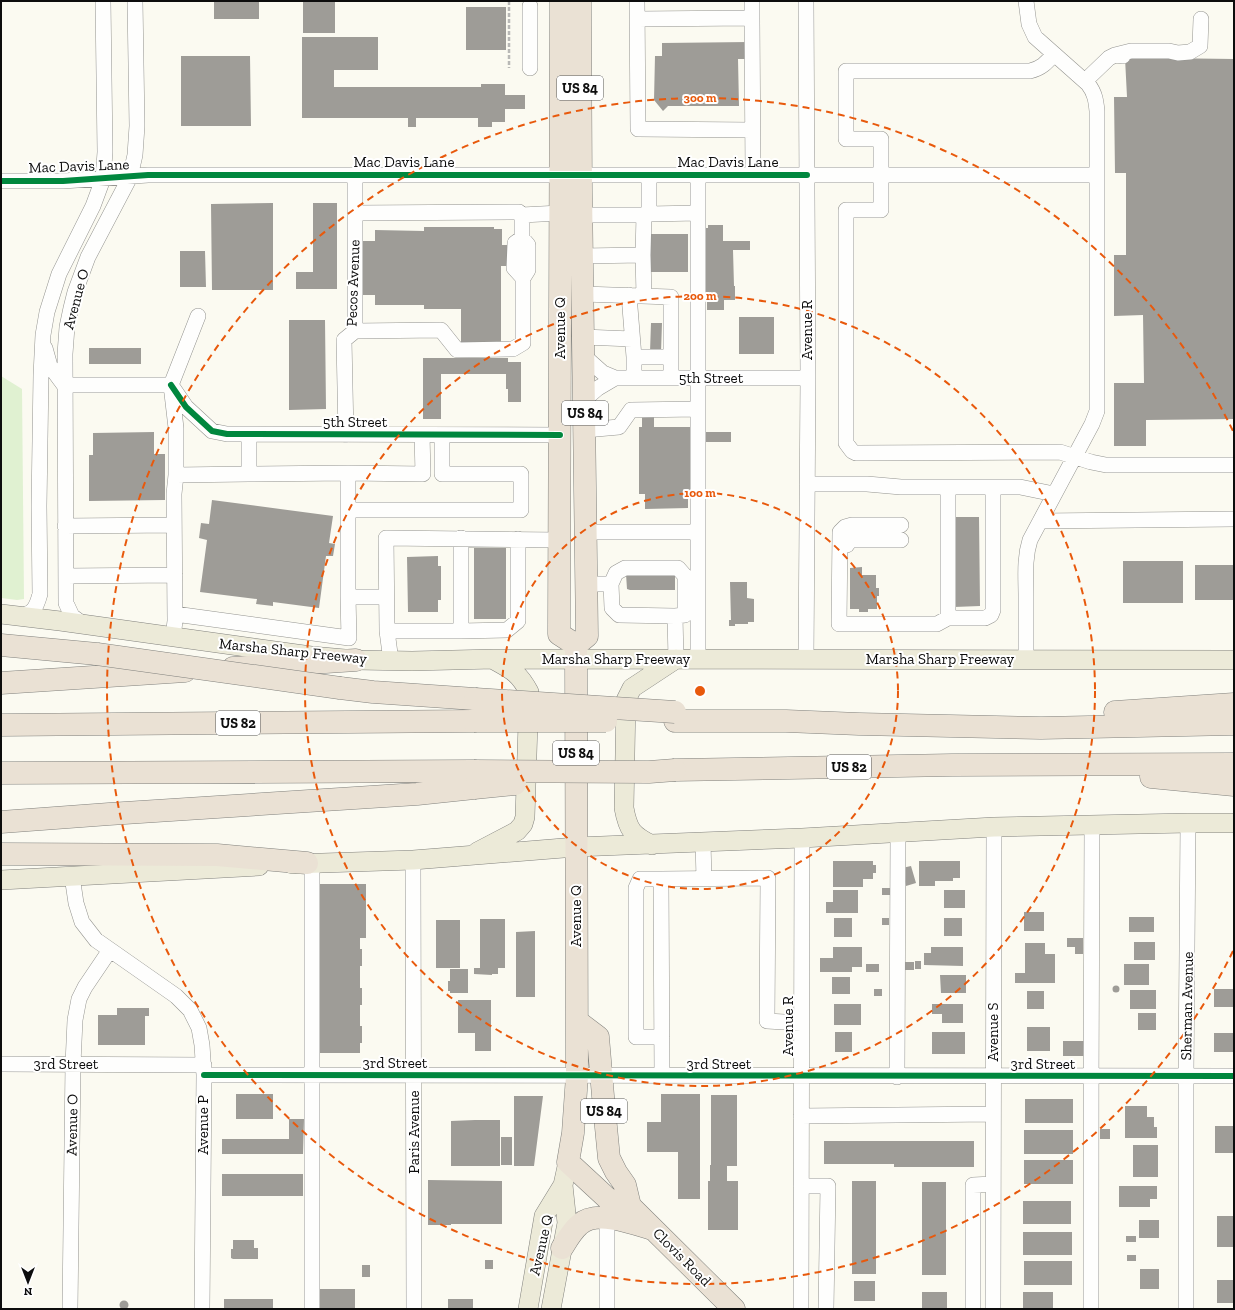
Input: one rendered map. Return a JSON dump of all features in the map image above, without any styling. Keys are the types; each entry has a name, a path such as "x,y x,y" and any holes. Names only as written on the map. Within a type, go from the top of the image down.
{"highway":[{"name":"Avenue Q","path":"561,1 571,175"},
{"name":"Avenue Q","path":"576,652 559,634 558,540 560,434 580,1"},
{"name":"Avenue Q","path":"568,1162 573,1133 577,1076 576,652 588,636 582,256 571,214"},
{"path":"1,645 97,654 373,692 675,716"},
{"path":"1,683 356,660"},
{"path":"1040,728 1078,715 1234,704"},
{"name":"US 82","path":"1,725 474,721 675,716 786,721 1040,728 1234,724"},
{"name":"US 82","path":"1,773 474,779 675,770 952,765 1234,764"},
{"path":"1024,765 1234,785"},
{"path":"1,822 416,794 474,779"},
{"path":"1,854 217,855 310,863"},
{"name":"US 84","path":"577,1021 598,1037 610,1158 616,1172 625,1185 630,1206"},
{"name":"Clovis Road","path":"568,1162 608,1199 630,1206 734,1309"},
{"path":"562,1248 578,1225 595,1217 633,1223 656,1231"}],"main road":[{"name":"Marsha Sharp Freeway","path":"9,615 310,656 356,660 412,661 494,659 576,652 676,659 1234,660"},
{"path":"471,855 517,831 525,817 529,692 522,678 511,669 494,659"},
{"path":"652,845 638,838 630,831 624,808 626,700 632,688 676,659"},
{"path":"1,880 310,863 413,860 576,848 703,843 994,827 1234,823"},
{"name":"Avenue Q","path":"551,1309 567,1223 563,1185 568,1162"},
{"name":"Avenue Q","path":"528,1309 544,1216 563,1185"}],"street":[{"name":"Avenue O","path":"9,615 27,614 33,611 40,594 39,506 43,338 47,312 59,274 93,206 103,179 105,145 103,1"},
{"name":"Avenue O","path":"83,624 76,620 66,603 64,385 67,327 75,292 88,258 130,177 135,155 137,126 135,1"},
{"path":"636,1 638,130 752,130"},
{"path":"752,1 753,175"},
{"name":"Avenue R","path":"806,1 808,378 806,659"},
{"path":"1026,1 1027,16 1032,31 1039,42 1085,81 1093,90 1096,100 1097,176 1097,411 1094,420 1030,540 1026,554 1026,659"},
{"path":"530,6 530,68"},
{"path":"637,19 752,18"},
{"path":"1085,81 1109,58 1115,55 1131,51 1169,51 1178,53 1190,52 1200,46 1201,19"},
{"path":"1054,54 1044,66 1038,69 1030,70 846,70 846,139 881,139 881,210 846,210 846,443 852,451 856,453 1060,452 1106,465 1234,465"},
{"name":"Mac Davis Lane","path":"1,181 63,181 156,175 1097,176"},
{"name":"Pecos Avenue","path":"346,435 344,340 355,331 355,175"},
{"path":"634,378 632,339 636,296 643,256 649,175"},
{"path":"698,175 698,659"},
{"path":"355,212 519,212 522,215 698,213"},
{"path":"355,331 441,330 457,350 513,349 523,343 523,278 514,268 515,243 522,238 522,215"},
{"path":"582,256 643,256"},
{"path":"582,294 671,297 671,378"},
{"path":"173,637 175,614 174,494 176,475 176,428 171,385 198,316"},
{"path":"43,338 50,366 64,385"},
{"path":"583,347 632,339"},
{"name":"5th Street","path":"583,347 602,373 615,378 808,378"},
{"path":"634,357 671,357"},
{"path":"584,400 598,388 615,378"},
{"path":"64,385 171,385"},
{"path":"40,455 50,409 64,385"},
{"name":"5th Street","path":"171,385 186,407 212,431 226,434 560,434"},
{"path":"585,430 619,427 631,410 698,409"},
{"path":"249,434 249,474"},
{"path":"422,435 423,474"},
{"path":"442,435 442,474"},
{"path":"176,475 348,473 521,474 521,510 348,510"},
{"path":"175,614 349,638 348,473"},
{"path":"807,484 867,484 901,487 1020,487 1054,494"},
{"path":"948,487 948,618"},
{"path":"854,624 848,620 846,616 847,545 849,541 901,532 852,525 845,527 840,532 839,624 854,624 937,624 948,618 986,618 991,615 993,610 993,487"},
{"path":"1040,521 1234,519"},
{"path":"66,526 174,525"},
{"path":"587,532 698,532"},
{"path":"391,661 387,631 386,538 558,540"},
{"path":"461,631 462,538"},
{"path":"387,631 507,630 518,621 518,539"},
{"path":"676,659 685,576 678,568 625,568 616,573 611,584 612,608 619,615 680,616"},
{"path":"66,576 175,575"},
{"path":"587,584 611,584"},
{"path":"348,597 386,597"},
{"name":"Sherman Avenue","path":"1186,1309 1188,823"},
{"path":"1091,1309 1090,1076 1092,825"},
{"name":"Avenue S","path":"993,1309 992,1077 994,827"},
{"path":"897,1077 898,833"},
{"name":"Avenue R","path":"801,1309 802,838"},
{"path":"703,843 704,878"},
{"name":"Paris Avenue","path":"413,860 414,1309"},
{"path":"310,863 312,1309"},
{"name":"Avenue P","path":"72,876 76,903 82,922 96,940 176,996 190,1010 199,1028 204,1070 202,1309"},
{"path":"662,1037 636,1037 636,888 640,879 768,878 767,1022 801,1023"},
{"path":"661,879 662,1076"},
{"name":"Avenue O","path":"70,1309 73,1064 75,1020 79,999 85,987 110,950"},
{"name":"3rd Street","path":"1,1064 73,1064 311,1076 1234,1076"},
{"path":"801,1116 993,1114"},
{"path":"973,1309 973,1184 993,1184"},
{"path":"801,1186 828,1186 826,1309"},
{"path":"607,1218 607,1309"}],"path":[{"path":"509,1 509,68"}],"green space":[{"path":"1,376 22,389 24,599 17,600 1,598"}],"building":[{"path":"214,1 259,1 259,19 214,19"},
{"path":"303,1 335,1 335,33 303,33"},
{"path":"466,7 506,7 506,50 466,50"},
{"path":"302,37 378,37 378,70 334,70 334,87 481,87 481,84 505,84 505,95 525,95 525,109 505,109 505,122 492,122 492,127 478,127 478,118 416,118 416,127 408,127 408,118 302,118"},
{"path":"749,42 749,59 738,59 739,106 668,106 663,111 654,100 655,56 662,56 662,43"},
{"path":"1158,43 1158,58 1234,59 1234,419 1146,420 1146,446 1114,446 1114,383 1144,383 1143,315 1114,316 1114,255 1126,255 1126,173 1115,173 1114,97 1127,97 1125,58 1139,59 1138,44"},
{"path":"181,56 250,56 251,126 181,126"},
{"path":"273,203 273,290 212,290 211,204"},
{"path":"313,203 337,203 337,289 296,289 296,272 313,272"},
{"path":"708,225 723,225 723,241 750,241 750,250 733,250 735,300 724,300 724,310 707,310 707,296 702,296 702,228 708,228"},
{"path":"424,227 494,227 494,229 502,229 502,245 522,245 522,266 501,266 501,342 461,343 461,309 424,309 424,305 375,305 375,295 362,295 362,241 375,241 375,230 424,231"},
{"path":"648,234 688,234 688,272 648,272"},
{"path":"180,251 205,251 206,287 180,287"},
{"path":"739,317 774,317 774,354 739,354"},
{"path":"289,320 325,320 326,409 289,410"},
{"path":"651,323 662,323 661,352 650,352"},
{"path":"89,348 141,348 141,364 89,364"},
{"path":"423,358 508,358 508,362 521,362 521,402 508,402 506,374 441,374 441,419 423,419"},
{"path":"642,416 654,416 654,427 690,427 691,493 688,493 688,508 645,509 645,494 639,494 639,427 642,427"},
{"path":"154,432 154,454 165,454 165,500 89,501 89,455 93,455 93,433"},
{"path":"705,432 731,432 731,442 705,442"},
{"path":"212,500 333,516 329,543 335,544 333,556 326,556 319,608 273,602 273,606 256,604 257,599 200,592 207,540 199,538 201,523 209,524"},
{"path":"953,517 979,517 980,606 954,607"},
{"path":"474,548 506,548 506,619 474,619"},
{"path":"438,556 438,566 441,566 441,600 438,600 438,612 408,612 407,557"},
{"path":"1123,561 1183,561 1183,603 1123,603"},
{"path":"1195,565 1234,565 1234,600 1195,600"},
{"path":"862,567 862,575 876,575 876,588 879,588 879,596 877,596 877,609 868,609 868,612 859,612 859,609 850,609 850,568"},
{"path":"675,572 675,590 627,589 626,574"},
{"path":"730,582 747,582 747,598 754,599 754,622 729,626 729,620 731,620"},
{"path":"833,861 873,861 873,865 876,865 876,873 873,873 873,879 863,879 863,887 833,887"},
{"path":"919,861 960,861 960,878 953,878 953,881 935,881 935,886 919,886"},
{"path":"911,866 916,883 906,886 902,868"},
{"path":"318,884 366,884 366,938 360,938 360,949 362,949 362,966 360,966 362,1005 360,1005 360,1026 362,1026 362,1043 360,1043 360,1053 318,1053"},
{"path":"882,888 890,888 890,895 882,895"},
{"path":"833,890 858,890 858,913 826,913 826,902 833,902"},
{"path":"944,890 965,890 965,908 944,908"},
{"path":"1024,912 1044,912 1044,931 1024,931"},
{"path":"1129,917 1154,917 1154,932 1129,932"},
{"path":"834,918 852,918 852,937 834,937"},
{"path":"882,918 889,918 889,925 882,925"},
{"path":"944,918 962,918 962,936 944,936"},
{"path":"480,919 505,919 505,968 498,968 498,974 474,974 474,968 480,968"},
{"path":"436,920 460,920 460,968 436,968"},
{"path":"535,931 535,997 516,997 516,932"},
{"path":"1067,938 1083,938 1083,954 1075,954 1075,947 1067,947"},
{"path":"1134,942 1155,942 1155,960 1134,960"},
{"path":"1025,943 1045,943 1045,954 1055,954 1055,983 1015,983 1015,973 1025,973"},
{"path":"833,947 862,947 862,967 852,967 852,972 820,972 820,958 833,958"},
{"path":"931,947 963,947 963,966 924,965 924,953 931,953"},
{"path":"915,961 921,961 921,969 915,969"},
{"path":"904,962 914,962 914,970 904,970"},
{"path":"866,964 879,964 879,972 866,972"},
{"path":"1124,964 1149,964 1149,985 1124,985"},
{"path":"450,969 468,969 468,993 450,993 450,991 448,991"},
{"path":"940,975 966,975 966,993 941,993"},
{"path":"832,977 850,977 850,994 832,994"},
{"path":"1116,985 1119,986 1119,992 1116,993 1113,992 1112,989 1113,986"},
{"path":"874,989 882,989 882,996 874,996"},
{"path":"1214,989 1234,989 1234,1007 1214,1007"},
{"path":"1130,990 1156,990 1156,1009 1130,1009"},
{"path":"1027,991 1044,991 1044,1009 1027,1009"},
{"path":"458,1000 491,1000 491,1051 475,1051 475,1033 458,1033"},
{"path":"834,1004 861,1004 861,1025 834,1025"},
{"path":"932,1004 963,1004 963,1023 942,1023 942,1014 932,1014"},
{"path":"117,1008 149,1008 149,1016 145,1016 145,1045 98,1045 98,1015 117,1015"},
{"path":"1138,1013 1156,1013 1156,1030 1138,1030"},
{"path":"1027,1027 1050,1027 1050,1051 1027,1051"},
{"path":"835,1032 852,1032 852,1052 835,1052"},
{"path":"932,1032 965,1032 965,1054 932,1054"},
{"path":"1214,1033 1234,1033 1234,1052 1214,1052"},
{"path":"1063,1041 1085,1041 1085,1056 1063,1056"},
{"path":"236,1094 273,1094 273,1119 236,1119"},
{"path":"661,1094 700,1094 700,1199 678,1199 678,1152 647,1152 647,1122 661,1122"},
{"path":"711,1095 737,1095 737,1166 727,1166 727,1181 738,1181 738,1230 708,1230 708,1181 710,1181 711,1165"},
{"path":"514,1096 543,1096 534,1166 514,1166"},
{"path":"1025,1099 1073,1099 1073,1123 1025,1123"},
{"path":"1125,1106 1147,1106 1147,1117 1154,1117 1154,1127 1157,1127 1157,1138 1125,1138"},
{"path":"289,1119 304,1119 303,1154 222,1154 222,1139 289,1139"},
{"path":"500,1120 500,1166 451,1166 451,1121"},
{"path":"1215,1126 1234,1126 1234,1153 1215,1153"},
{"path":"1100,1129 1110,1129 1110,1139 1100,1139"},
{"path":"1024,1130 1073,1130 1073,1154 1024,1154"},
{"path":"501,1137 512,1137 512,1165 501,1165"},
{"path":"824,1141 974,1141 974,1167 894,1167 894,1164 824,1164"},
{"path":"1133,1145 1158,1145 1158,1177 1133,1177"},
{"path":"1024,1160 1073,1160 1073,1184 1024,1184"},
{"path":"222,1174 303,1174 303,1196 222,1196"},
{"path":"428,1180 502,1181 502,1224 428,1225"},
{"path":"852,1181 876,1181 876,1274 852,1274"},
{"path":"922,1182 946,1182 946,1275 922,1275"},
{"path":"1119,1186 1157,1186 1157,1199 1150,1199 1150,1207 1119,1207"},
{"path":"1023,1201 1071,1201 1071,1224 1023,1224"},
{"path":"1217,1216 1234,1216 1234,1247 1217,1247"},
{"path":"1139,1220 1159,1220 1159,1238 1139,1238"},
{"path":"1023,1232 1072,1232 1072,1255 1023,1255"},
{"path":"1126,1236 1136,1236 1136,1242 1126,1242"},
{"path":"233,1240 254,1240 254,1248 258,1248 258,1259 231,1258"},
{"path":"1127,1255 1136,1255 1136,1261 1127,1261"},
{"path":"485,1260 493,1260 493,1269 485,1269"},
{"path":"1024,1261 1072,1261 1072,1285 1024,1285"},
{"path":"362,1265 370,1265 370,1277 362,1277"},
{"path":"1140,1269 1159,1269 1159,1289 1140,1289"},
{"path":"1217,1280 1234,1280 1234,1303 1217,1303"},
{"path":"854,1281 875,1281 875,1301 854,1301"},
{"path":"317,1289 355,1289 355,1309 317,1309"},
{"path":"922,1292 947,1292 947,1309 922,1309"},
{"path":"1023,1292 1053,1292 1053,1309 1023,1309"},
{"path":"224,1299 273,1299 273,1309 224,1309"},
{"path":"448,1299 473,1299 473,1309 448,1309"},
{"path":"124,1300 129,1305 124,1310 119,1305"}],"cycle path":[{"path":"1,181 63,181 148,175 807,175"},
{"path":"171,385 186,407 212,431 227,434 560,435"},
{"path":"204,1075 1234,1076"}]}
